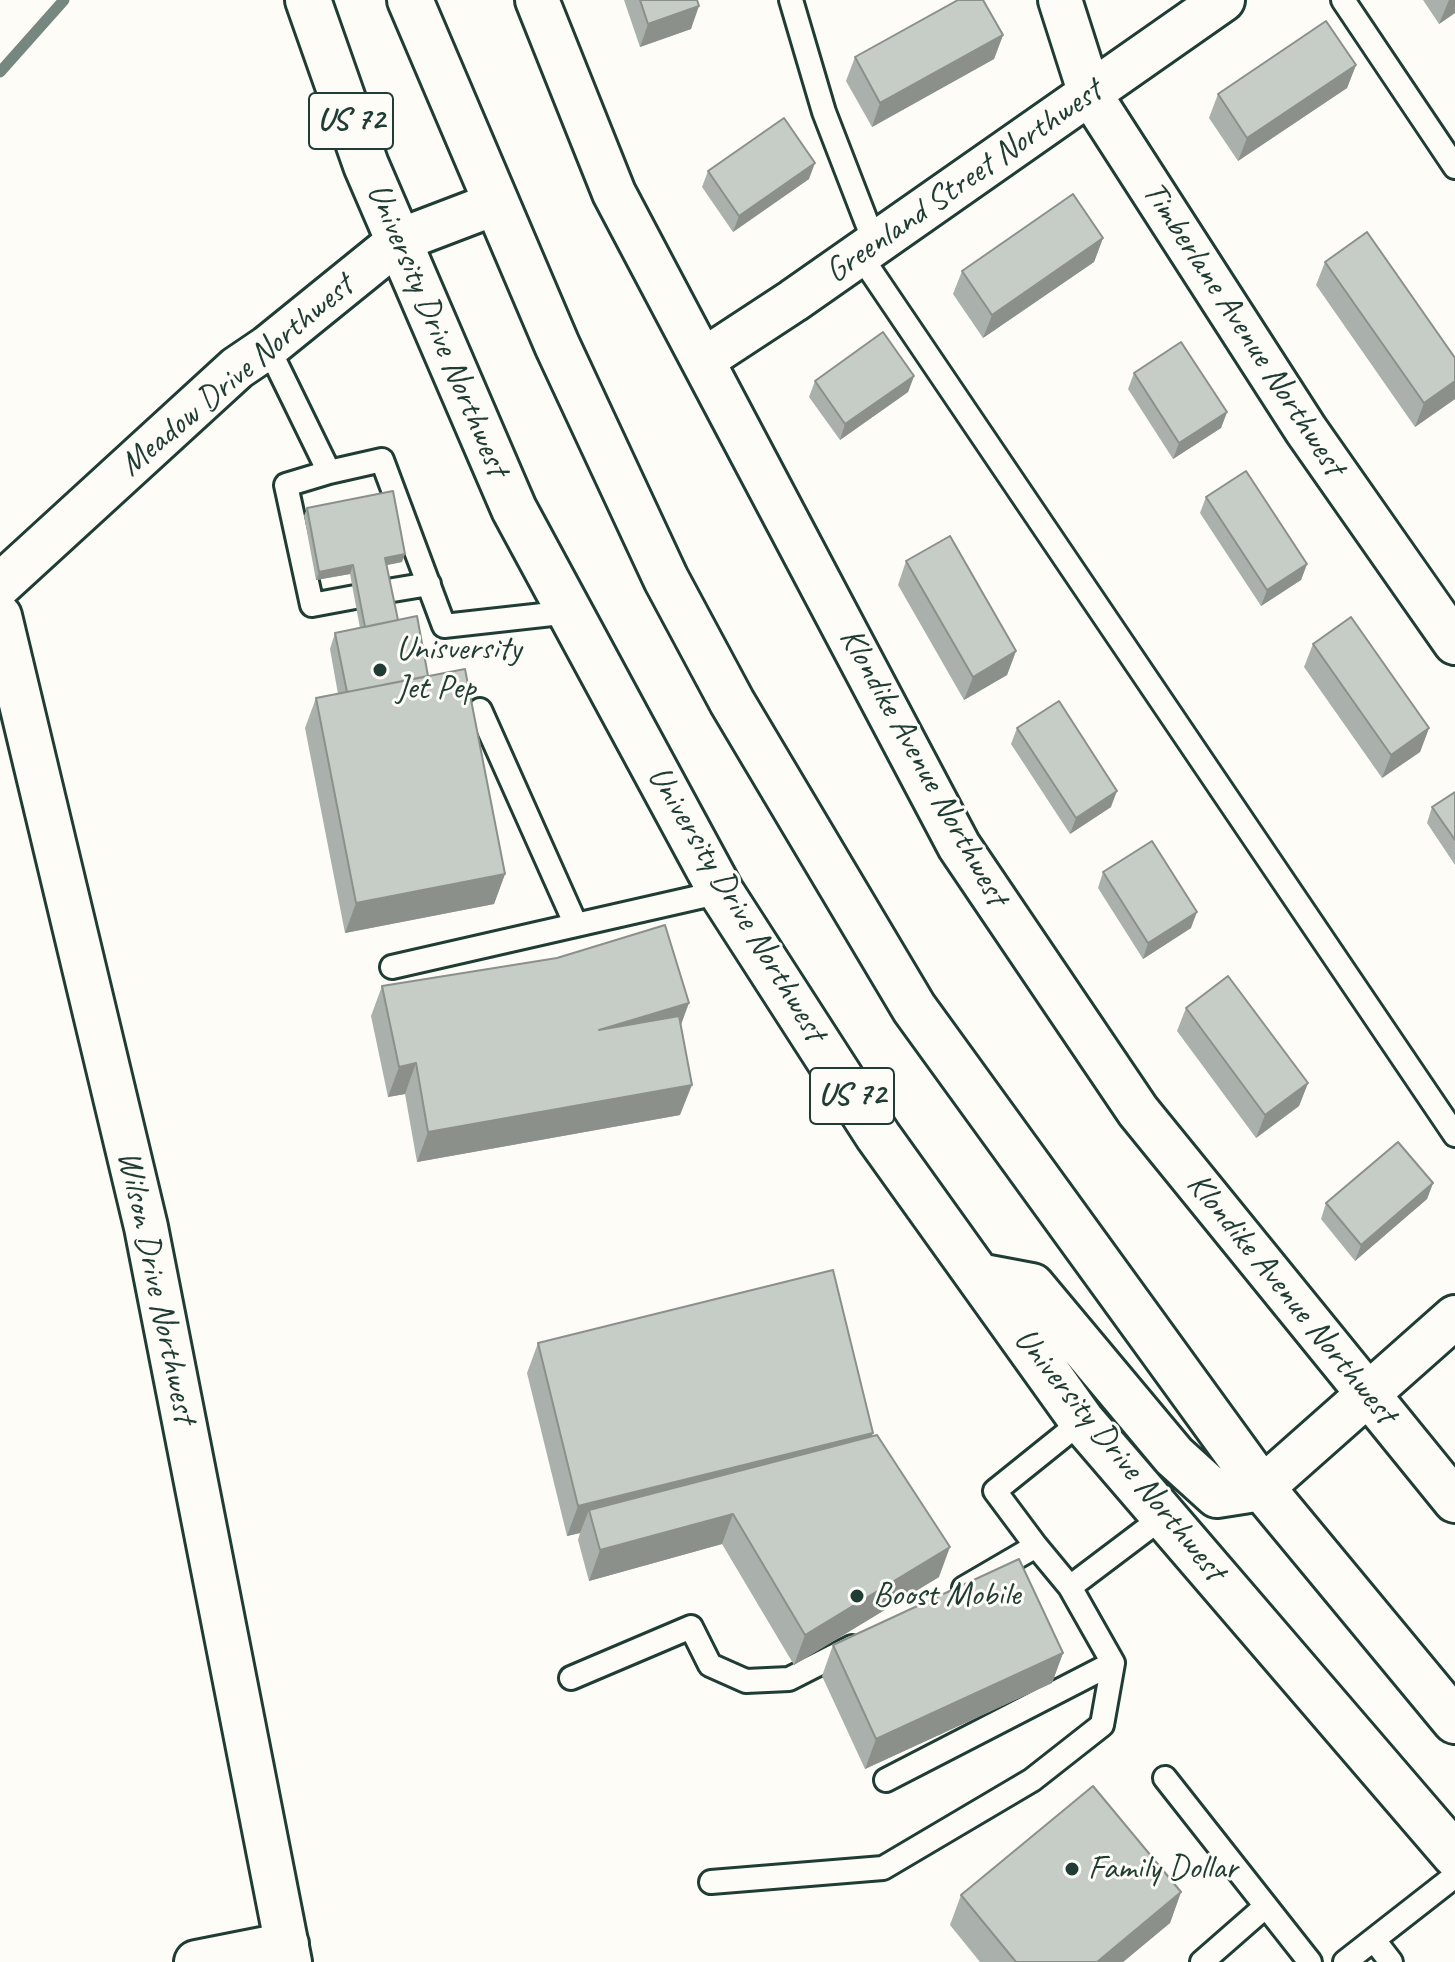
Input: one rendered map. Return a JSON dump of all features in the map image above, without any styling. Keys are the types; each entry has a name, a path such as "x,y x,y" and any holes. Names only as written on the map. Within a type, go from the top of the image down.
{"highway":[{"name":"University Drive Northwest","path":"308,0 366,165 514,509 721,892 878,1136 1082,1421 1455,1855"},
{"path":"410,0 557,345 666,579 732,702 906,995 1262,1488 1455,1721"},
{"path":"979,1276 1032,1286 1174,1456 1217,1495 1262,1488"}],"street":[{"name":"Klondike Avenue Northwest","path":"537,0 614,193 959,846 1138,1111 1455,1501"},
{"name":"Timberlane Avenue Northwest","path":"1060,0 1090,94 1306,430 1455,643"},
{"name":"Greenland Street Northwest","path":"703,360 868,250 1223,0"},
{"name":"Meadow Drive Northwest","path":"0,585 237,368 268,347 400,240 497,203"},
{"name":"Wilson Drive Northwest","path":"0,616 146,1227 288,1953"},
{"path":"1262,1488 1455,1317"},
{"path":"196,1962 288,1953"}],"lane":[{"path":"791,0 868,250 1455,1135"},
{"path":"1343,0 1455,167"},
{"path":"268,347 329,472"},
{"path":"355,597 312,605 286,485 382,460 444,626 570,612"},
{"path":"387,591 429,584"},
{"path":"480,710 576,925"},
{"path":"392,967 721,892"},
{"path":"711,1882 883,1868 1032,1780 1102,1725 1113,1663 1070,1587 995,1491 1082,1421"},
{"path":"1070,1587 1164,1516"},
{"path":"942,1601 1036,1546"},
{"path":"571,1678 691,1627 710,1665 746,1681 789,1679 872,1637"},
{"path":"886,1780 1113,1663"},
{"path":"1165,1778 1310,1962"},
{"path":"1345,1962 1455,1876"},
{"path":"1202,1962 1266,1906"},
{"path":"1374,1940 1391,1962"}],"building":[{"path":"640,0 697,0 699,6 648,24"},
{"path":"958,0 983,0 1003,35 880,103 855,57"},
{"path":"1326,21 1356,65 1247,138 1218,94"},
{"path":"784,118 815,163 739,216 708,171"},
{"path":"1073,194 1103,238 992,315 962,271"},
{"path":"1367,232 1455,358 1455,381 1424,403 1325,262"},
{"path":"883,332 914,376 845,424 815,381"},
{"path":"1181,342 1227,412 1179,443 1134,373"},
{"path":"1246,471 1307,564 1267,590 1206,497"},
{"path":"393,491 405,554 385,558 398,620 365,627 353,565 319,572 307,508"},
{"path":"950,536 1016,651 973,677 906,561"},
{"path":"417,616 428,676 347,692 335,633"},
{"path":"1351,617 1429,728 1391,755 1313,644"},
{"path":"465,669 505,874 356,903 316,698"},
{"path":"1059,701 1117,791 1076,818 1017,728"},
{"path":"1455,792 1455,840 1432,807"},
{"path":"1152,841 1197,912 1148,943 1103,872"},
{"path":"665,925 689,1003 599,1030 679,1016 692,1085 428,1132 416,1063 399,1067 382,986 557,958"},
{"path":"1228,976 1308,1083 1265,1115 1186,1008"},
{"path":"1398,1142 1433,1183 1361,1245 1326,1203"},
{"path":"833,1270 873,1433 578,1506 538,1343"},
{"path":"877,1435 950,1547 805,1635 733,1514 600,1550 589,1510"},
{"path":"1019,1559 1063,1653 876,1739 833,1645"},
{"name":"Family Dollar","path":"1093,1786 1181,1892 1097,1962 1016,1962 961,1895"}],"waterway":[{"path":"0,72 64,0"}],"place":[{"name":"Unisversity Jet Pep","path":"380,670"},
{"name":"Boost Mobile","path":"857,1596"},
{"name":"Family Dollar","path":"1072,1869"}]}
